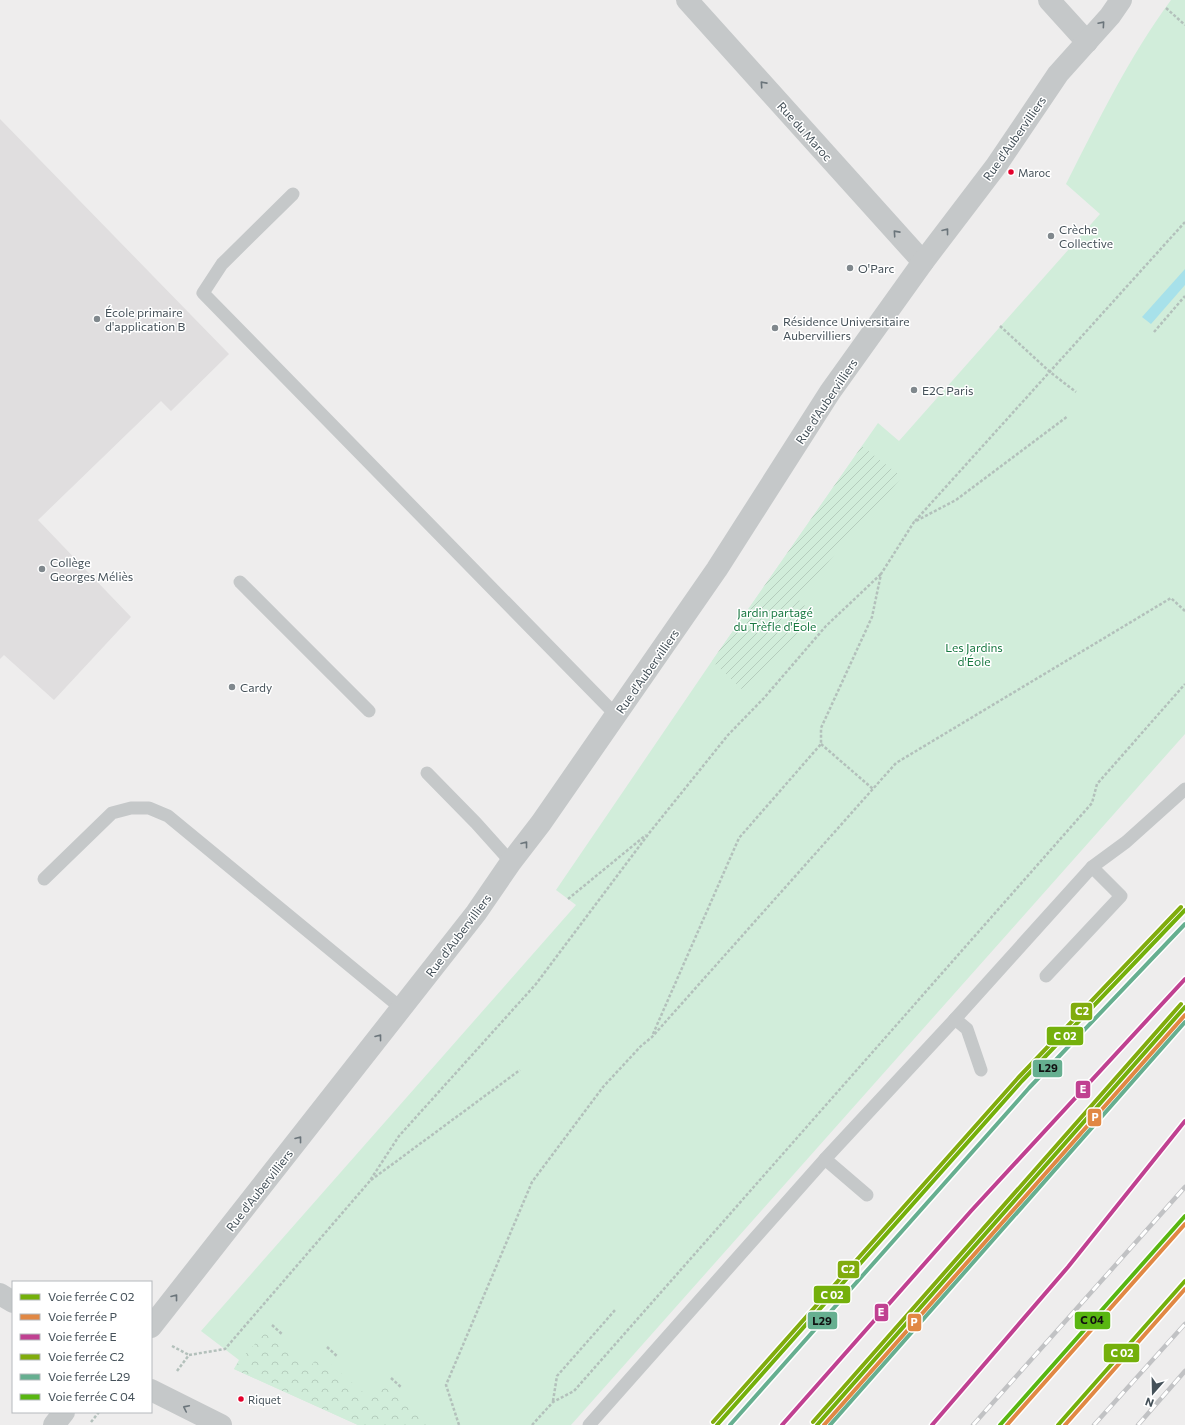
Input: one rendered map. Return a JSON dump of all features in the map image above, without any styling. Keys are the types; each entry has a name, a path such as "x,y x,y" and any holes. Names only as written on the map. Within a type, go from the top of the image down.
{"street":[{"name":"Rue du Maroc","path":"687,0 923,262"},
{"path":"1049,0 1087,42"},
{"name":"Rue d'Aubervilliers","path":"152,1326 476,913 511,862 541,823 717,569 830,392 893,306 923,262 996,166 1058,74 1110,16 1121,0"},
{"path":"0,1294 12,1301"},
{"path":"152,1390 221,1425"},
{"path":"54,1425 63,1413"}],"lane":[{"path":"293,194 222,264 203,293 616,715"},
{"path":"240,582 369,710"},
{"path":"427,773 476,823 511,862"},
{"path":"589,1425 825,1159 955,1019 1092,866 1126,842 1185,789"},
{"path":"44,879 112,813 131,808 149,808 168,816 401,1008"},
{"path":"1046,976 1121,896 1092,866"},
{"path":"955,1019 967,1029 981,1070"},
{"path":"825,1159 867,1196"}],"path":[{"path":"1166,8 1185,25"},
{"path":"170,1345 189,1355 225,1349 369,1182 399,1136 536,984 650,832 728,735 764,698 826,626 881,574 914,522 1185,222"},
{"path":"1154,332 1185,296"},
{"path":"1000,326 1050,372 1076,392"},
{"path":"914,522 956,500 1068,416"},
{"path":"652,1037 738,838 821,744 821,728 872,617 881,574"},
{"path":"459,1425 446,1385 532,1182 603,1087 641,1046 652,1037 896,763 1171,598 1185,611"},
{"path":"532,1425 553,1402 574,1391 580,1385 1092,803 1097,784 1185,684"},
{"path":"821,744 873,789"},
{"path":"568,899 650,832"},
{"path":"369,1182 520,1070"},
{"path":"553,1402 557,1376 616,1309"},
{"path":"272,1326 283,1335"},
{"path":"327,1347 338,1357"},
{"path":"175,1374 189,1355"},
{"path":"391,1378 402,1388"},
{"path":"89,1425 98,1413"}],"shaded area":[{"name":"École primaire d'application B","path":"0,119 229,354 171,411 161,401 38,520 131,617 54,700 4,655 0,659"}],"green space":[{"name":"Les Jardins d'Éole","path":"1171,0 1185,0 1185,734 571,1425 358,1425 234,1369 239,1360 201,1331 576,905 556,890 712,661 878,423 899,441 1100,214 1066,184 1102,113 1141,44"},
{"name":"Jardin partagé du Trèfle d'Éole","path":"862,446 902,477 797,598 814,615 746,693 712,661"},
{"path":"265,1333 307,1370 320,1355 371,1399 385,1385 430,1425 358,1425 234,1369 240,1360"}],"water":[{"path":"1185,269 1185,285 1151,324 1142,317"}],"railway":[{"path":"973,1425 1185,1187"},
{"path":"1094,1425 1185,1324"},
{"path":"1138,1425 1185,1371"}],"transit line":[{"path":"717,1425 1022,1081 1185,910"},
{"path":"817,1425 1185,1007"},
{"path":"1000,1425 1185,1216"},
{"path":"1058,1425 1185,1281"}],"rail line":[{"name":"C2","path":"713,1422 1018,1078 1181,907"},
{"name":"L29","path":"730,1425 1029,1088 1185,924"},
{"name":"E","path":"782,1425 971,1211 1185,979"},
{"name":"C2","path":"813,1422 1181,1004"},
{"name":"P","path":"824,1425 1185,1015"},
{"name":"L29","path":"830,1425 1185,1022"},
{"name":"E","path":"932,1425 1068,1267 1185,1121"},
{"name":"P","path":"1007,1425 1185,1224"},
{"name":"P","path":"1065,1425 1185,1289"}],"place":[{"name":"Maroc","path":"1011,172"},
{"name":"Crèche Collective","path":"1051,236"},
{"name":"O'Parc","path":"850,268"},
{"name":"École primaire d'application B","path":"97,319"},
{"name":"Résidence Universitaire Aubervilliers","path":"775,328"},
{"name":"E2C Paris","path":"914,390"},
{"name":"Collège Georges Méliès","path":"42,569"},
{"name":"Cardy","path":"232,687"},
{"name":"Riquet","path":"241,1399"}]}
